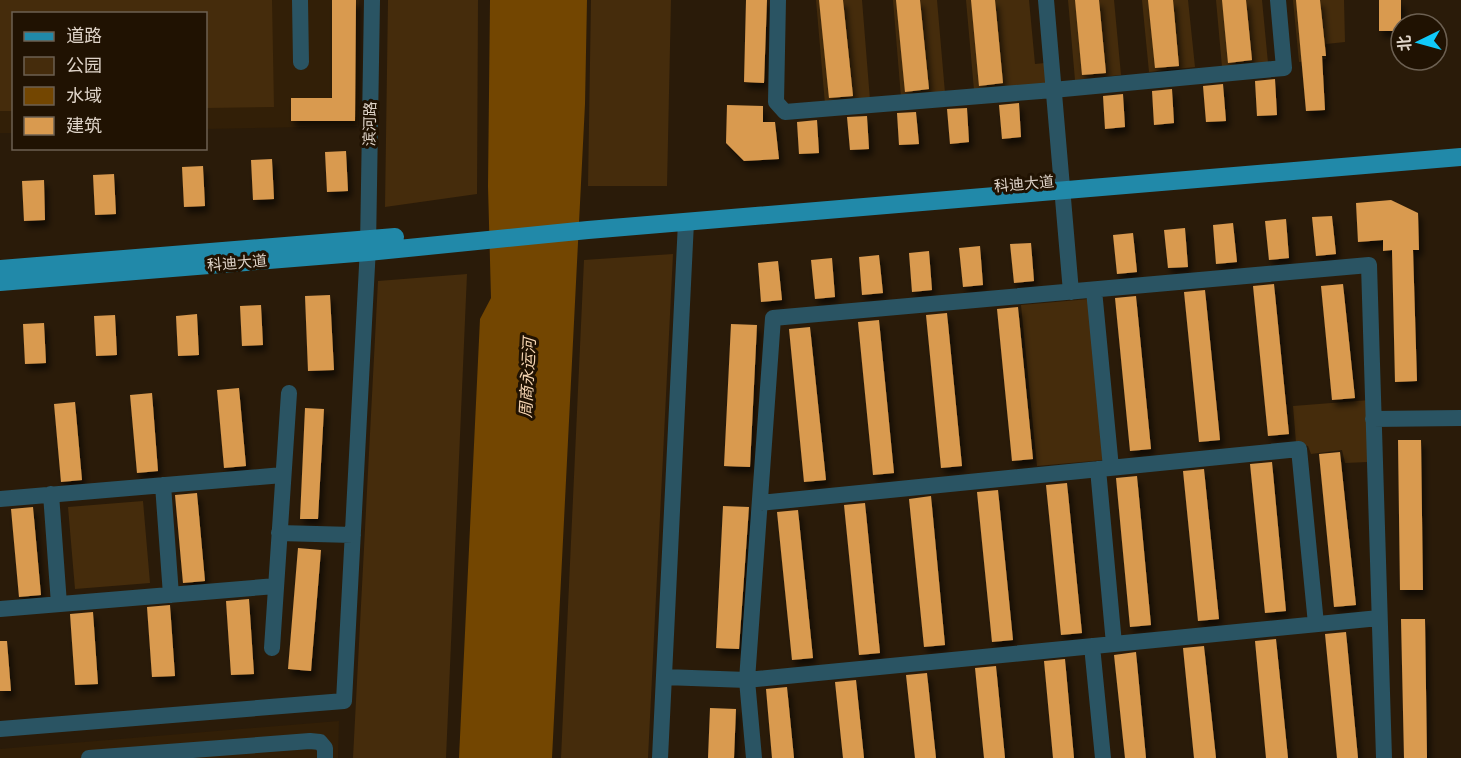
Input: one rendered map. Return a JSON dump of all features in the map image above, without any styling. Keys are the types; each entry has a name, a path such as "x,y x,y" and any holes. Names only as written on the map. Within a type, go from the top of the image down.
{"main road":[{"name":"科迪大道","path":"588,226 686,222 1461,147"},
{"name":"科迪大道","path":"0,282 474,235 1061,186 1461,157"},
{"name":"科迪大道","path":"0,269 368,246"}],"street":[{"path":"300,0 301,62"},
{"name":"滨河路","path":"0,729 344,701 368,246 372,0"},
{"path":"778,0 776,102 784,112 1284,68 1278,0"},
{"path":"1046,0 1071,292"},
{"path":"660,758 686,222"},
{"path":"754,758 747,680 773,318 1369,266 1384,758"},
{"path":"1094,290 1114,644"},
{"path":"272,648 289,393"},
{"path":"1373,419 1461,418"},
{"path":"760,502 1299,449 1316,624"},
{"path":"0,499 283,475"},
{"path":"163,485 171,595"},
{"path":"51,494 59,604"},
{"path":"279,533 353,535"},
{"path":"0,609 276,586"},
{"path":"664,677 747,680 1379,618"},
{"path":"1092,646 1103,758"},
{"path":"89,758 188,754 310,741 320,742 325,748 325,758"}],"shaded area":[{"path":"0,0 359,0 358,126 207,129 207,12 12,12 12,133 0,133"},
{"path":"339,721 338,758 0,758 0,749"}],"green space":[{"path":"0,0 272,0 274,107 207,108 207,12 12,12 12,111 0,111"},
{"path":"388,0 478,0 477,194 385,207"},
{"path":"591,0 671,0 667,186 588,186"},
{"path":"816,0 862,0 870,100 825,104"},
{"path":"893,0 937,0 945,93 901,97"},
{"path":"966,0 1029,0 1035,64 1045,63 1047,84 974,90"},
{"path":"1068,0 1114,0 1121,75 1075,80"},
{"path":"1142,0 1188,0 1195,67 1149,72"},
{"path":"1216,0 1262,0 1268,63 1222,67"},
{"path":"1293,0 1344,0 1345,42 1326,44 1326,59 1299,62"},
{"path":"673,254 648,758 561,758 584,260"},
{"path":"467,274 446,758 353,758 378,281"},
{"path":"1089,299 1104,460 1037,466 1021,305"},
{"path":"1370,400 1368,462 1345,463 1342,450 1311,454 1308,446 1296,443 1293,406"},
{"path":"143,501 150,583 75,589 68,507"}],"water":[{"name":"周商永运河","path":"490,0 587,0 585,104 552,758 459,758 480,319 491,298 488,186"}],"building":[{"path":"332,0 356,0 355,121 291,121 291,98 332,98"},
{"path":"746,0 767,0 764,83 744,82"},
{"path":"819,0 843,0 853,96 829,98"},
{"path":"896,0 920,0 929,89 905,92"},
{"path":"971,0 995,0 1003,83 979,86"},
{"path":"1075,0 1099,0 1106,73 1082,75"},
{"path":"1148,0 1173,0 1179,66 1155,68"},
{"path":"1222,0 1246,0 1252,60 1228,63"},
{"path":"1296,0 1320,0 1326,56 1322,56 1325,110 1306,111"},
{"path":"1379,0 1401,0 1401,12 1389,12 1389,31 1379,31"},
{"path":"1275,79 1277,115 1257,116 1255,81"},
{"path":"1223,84 1226,121 1206,122 1203,86"},
{"path":"1172,89 1174,123 1154,125 1152,91"},
{"path":"1123,94 1125,127 1105,129 1103,96"},
{"path":"1019,103 1021,137 1002,139 999,105"},
{"path":"727,105 763,106 763,122 775,122 779,159 744,161 726,143"},
{"path":"967,108 969,142 950,144 947,109"},
{"path":"916,112 919,144 899,145 897,113"},
{"path":"867,116 869,149 850,150 847,117"},
{"path":"817,120 819,153 799,154 797,122"},
{"path":"346,151 348,191 327,192 325,152"},
{"path":"272,159 274,199 253,200 251,160"},
{"path":"203,166 205,206 184,207 182,167"},
{"path":"114,174 116,214 95,215 93,175"},
{"path":"44,180 45,220 24,221 22,181"},
{"path":"1391,200 1418,213 1419,250 1413,250 1417,381 1395,382 1392,250 1383,251 1383,240 1358,242 1356,203"},
{"path":"1332,216 1336,254 1316,256 1312,217"},
{"path":"1286,219 1289,258 1269,260 1265,221"},
{"path":"1233,223 1237,262 1216,264 1213,225"},
{"path":"1185,228 1188,267 1168,268 1164,230"},
{"path":"1133,233 1137,272 1117,274 1113,235"},
{"path":"1031,243 1034,281 1014,283 1010,244"},
{"path":"980,246 983,285 963,287 959,248"},
{"path":"929,251 932,290 912,292 909,253"},
{"path":"879,255 883,293 862,295 859,257"},
{"path":"832,258 835,297 815,299 811,260"},
{"path":"778,261 782,300 761,302 758,263"},
{"path":"1274,284 1289,434 1268,436 1253,286"},
{"path":"1343,284 1355,398 1332,400 1321,286"},
{"path":"1205,290 1220,440 1199,442 1184,292"},
{"path":"330,295 334,370 308,371 305,296"},
{"path":"1136,296 1151,449 1130,451 1115,298"},
{"path":"261,305 263,345 242,346 240,306"},
{"path":"1018,307 1033,459 1012,461 997,309"},
{"path":"947,313 962,466 941,468 926,315"},
{"path":"197,314 199,355 178,356 176,316"},
{"path":"115,315 117,355 96,356 94,316"},
{"path":"879,320 894,473 873,475 858,322"},
{"path":"44,323 46,363 25,364 23,324"},
{"path":"731,324 757,325 750,467 724,466"},
{"path":"810,327 826,480 804,482 789,329"},
{"path":"239,388 246,466 224,468 217,390"},
{"path":"152,393 158,471 137,473 130,395"},
{"path":"75,402 82,480 61,482 54,404"},
{"path":"305,408 324,409 318,519 300,519"},
{"path":"1398,440 1421,440 1423,590 1400,590"},
{"path":"1340,452 1356,605 1334,607 1319,454"},
{"path":"1272,462 1286,611 1265,613 1250,464"},
{"path":"1204,469 1219,619 1198,621 1183,471"},
{"path":"1137,476 1151,625 1130,627 1116,478"},
{"path":"1067,483 1082,633 1061,635 1046,485"},
{"path":"998,490 1013,640 992,642 977,492"},
{"path":"197,493 205,581 183,583 175,495"},
{"path":"931,496 945,645 924,647 909,499"},
{"path":"865,503 880,653 859,655 844,505"},
{"path":"723,506 749,507 739,649 716,648"},
{"path":"33,507 41,595 19,597 11,509"},
{"path":"798,510 813,658 792,660 777,512"},
{"path":"298,548 321,550 311,671 288,669"},
{"path":"249,599 254,674 231,675 226,601"},
{"path":"170,605 175,676 152,677 147,607"},
{"path":"93,612 98,684 75,685 70,614"},
{"path":"1401,619 1425,619 1427,758 1404,758"},
{"path":"1346,632 1358,758 1337,758 1325,634"},
{"path":"1276,639 1288,758 1266,758 1255,641"},
{"path":"0,641 7,641 11,691 0,691"},
{"path":"1204,646 1216,758 1194,758 1183,648"},
{"path":"1136,652 1146,758 1125,758 1114,655"},
{"path":"1065,659 1074,758 1053,758 1044,661"},
{"path":"996,666 1005,758 984,758 975,668"},
{"path":"927,673 936,758 915,758 906,675"},
{"path":"856,680 864,758 843,758 835,682"},
{"path":"787,687 794,758 772,758 766,689"},
{"path":"710,708 736,709 734,758 708,758"}]}
